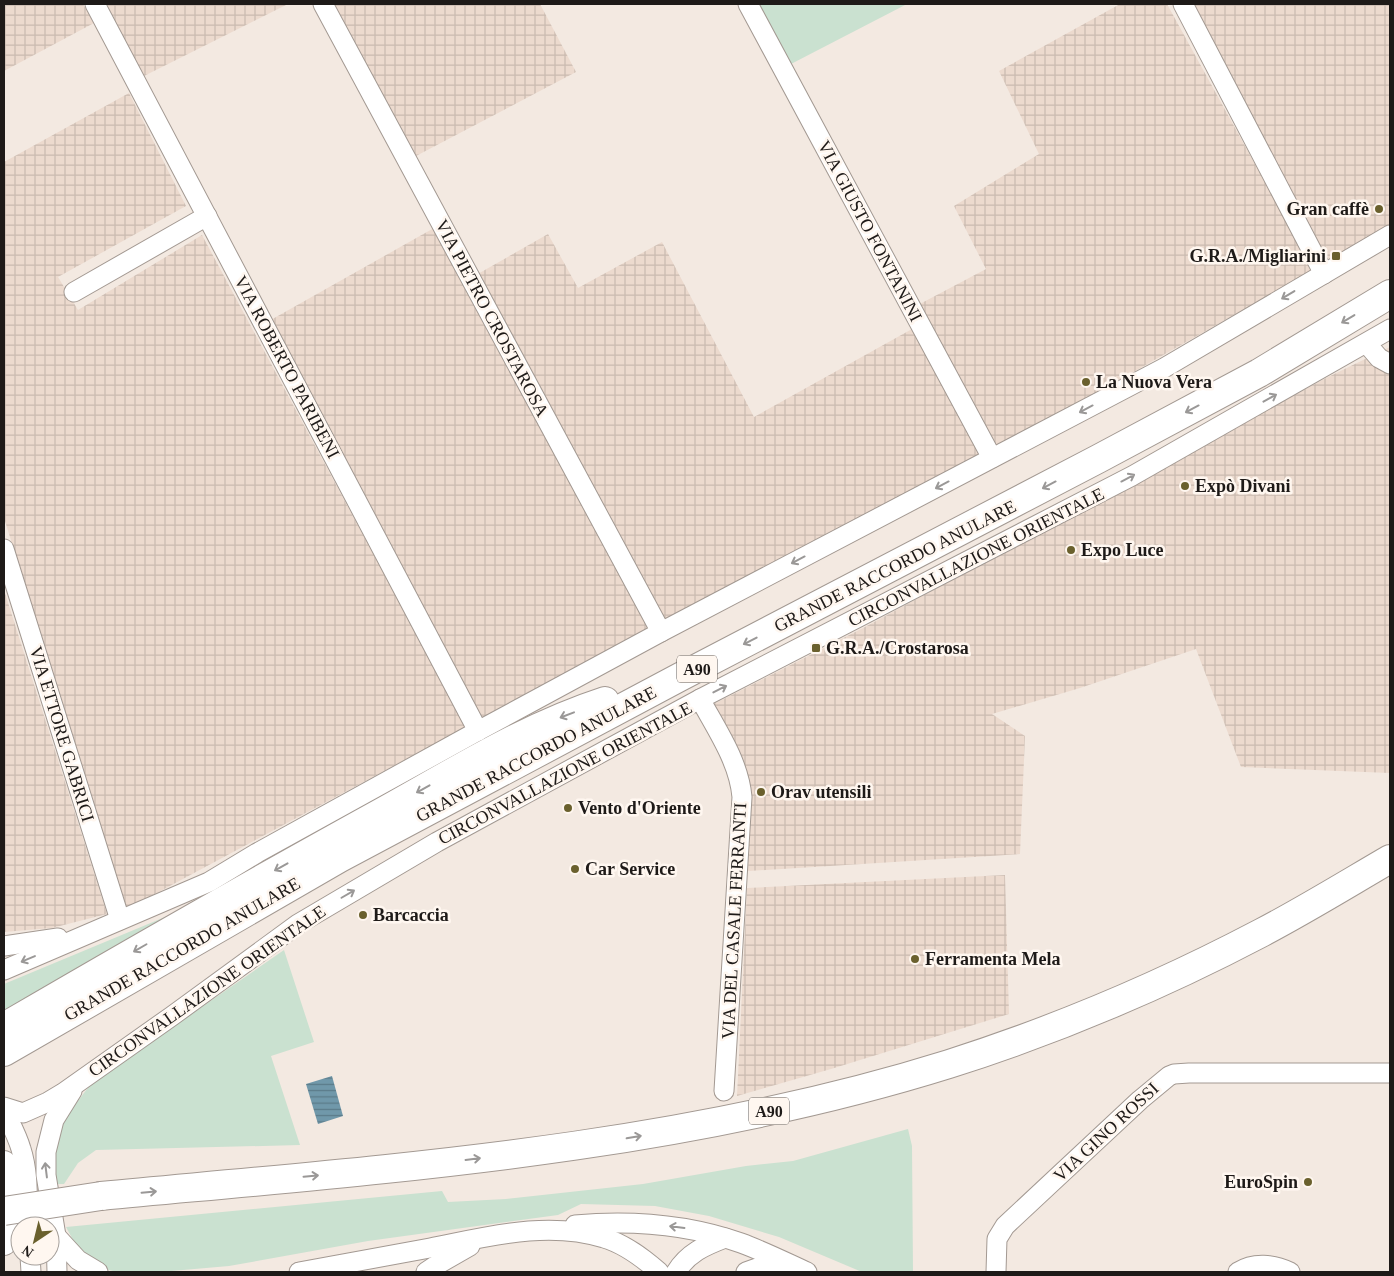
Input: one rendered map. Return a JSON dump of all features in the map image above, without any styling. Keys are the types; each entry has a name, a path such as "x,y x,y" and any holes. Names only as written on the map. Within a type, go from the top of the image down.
{"highway":[{"name":"GRANDE RACCORDO ANULARE","path":"5,1043 266,875 523,734 584,708 680,677 1107,455 1258,373 1390,294"},
{"name":"A90","path":"4,1211 101,1196 418,1166 593,1144 734,1119 872,1086 951,1063 994,1048 1142,991 1263,933 1390,859"}],"main road":[{"path":"4,1163 8,1181 10,1207 4,1242"}],"street":[{"name":"VIA ROBERTO PARIBENI","path":"95,4 478,731"},
{"name":"VIA PIETRO CROSTAROSA","path":"323,4 661,632"},
{"name":"VIA GIUSTO FONTANINI","path":"748,4 992,458"},
{"path":"1183,4 1324,274"},
{"path":"74,292 207,216"},
{"path":"4,970 209,882 257,853 661,632 1164,368 1390,234"},
{"name":"CIRCONVALLAZIONE ORIENTALE","path":"4,1108 18,1113 28,1112 48,1102 172,1016 265,946 312,914 438,842 700,699 1132,476 1367,344 1390,329"},
{"path":"1367,344 1380,358 1390,364"},
{"name":"VIA ETTORE GABRICI","path":"4,549 120,920"},
{"name":"VIA DEL CASALE FERRANTI","path":"700,699 734,765 740,781 742,797 724,1091"},
{"path":"4,946 84,935"},
{"name":"VIA GINO ROSSI","path":"996,1272 997,1239 1005,1226 1140,1100 1169,1076 1189,1072 1390,1073"},
{"path":"53,1216 46,1169 46,1146 54,1120 78,1082"},
{"path":"4,1108 16,1132 24,1162 27,1178 28,1216"},
{"path":"299,1272 358,1268 488,1237 571,1225 625,1222 688,1229 724,1238 752,1247 807,1272"},
{"path":"546,1230 576,1232 605,1238 637,1254 659,1272"},
{"path":"426,1272 488,1237"},
{"path":"676,1272 683,1261 693,1253 724,1238"},
{"path":"60,1240 78,1260 98,1272"},
{"path":"746,1272 767,1265 790,1264"},
{"path":"1238,1272 1249,1267 1263,1265 1274,1266 1290,1272"}],"shaded area":[{"path":"4,4 83,4 94,23 4,71"},
{"path":"102,4 288,4 142,77"},
{"path":"332,4 540,4 576,72 416,156"},
{"path":"1120,4 1167,4 1313,270 996,450 916,306 986,269 954,206 1039,154 999,71"},
{"path":"1192,4 1390,4 1390,226 1327,266"},
{"path":"129,93 186,206 58,277 78,310 202,235 466,727 127,909 4,518 4,162"},
{"path":"434,228 651,629 481,719 269,321"},
{"path":"548,234 578,288 662,242 754,417 912,329 981,455 663,625 476,275"},
{"path":"1390,347 1390,773 1241,767 1196,649 1080,688 992,714 1025,736 1020,854 748,871 751,799 710,706 863,628 1328,377"},
{"path":"4,590 107,914 52,928 4,932"},
{"path":"1005,875 1009,1014 737,1096 747,888"}],"green space":[{"path":"759,4 907,4 791,64"},
{"path":"177,912 4,1015 4,984"},
{"path":"284,950 314,1042 271,1056 300,1145 96,1150 78,1163 64,1184 57,1184 54,1156 59,1133 68,1115 92,1083"},
{"path":"908,1129 912,1146 913,1272 862,1272 779,1237 709,1216 655,1206 581,1204 558,1215 368,1241 229,1266 160,1272 117,1272 101,1268 79,1251 66,1227 442,1191 448,1202 506,1199 643,1184 746,1166 793,1161"}],"water":[{"path":"332,1076 343,1116 318,1124 306,1084"}],"place":[{"name":"Gran caffè","path":"1379,209"},
{"name":"G.R.A./Migliarini","path":"1336,256"},
{"name":"La Nuova Vera","path":"1086,382"},
{"name":"Expò Divani","path":"1185,486"},
{"name":"Expo Luce","path":"1071,550"},
{"name":"G.R.A./Crostarosa","path":"816,648"},
{"name":"Orav utensili","path":"761,792"},
{"name":"Vento d'Oriente","path":"568,808"},
{"name":"Car Service","path":"575,869"},
{"name":"Barcaccia","path":"363,915"},
{"name":"Ferramenta Mela","path":"915,959"},
{"name":"EuroSpin","path":"1308,1182"}]}
